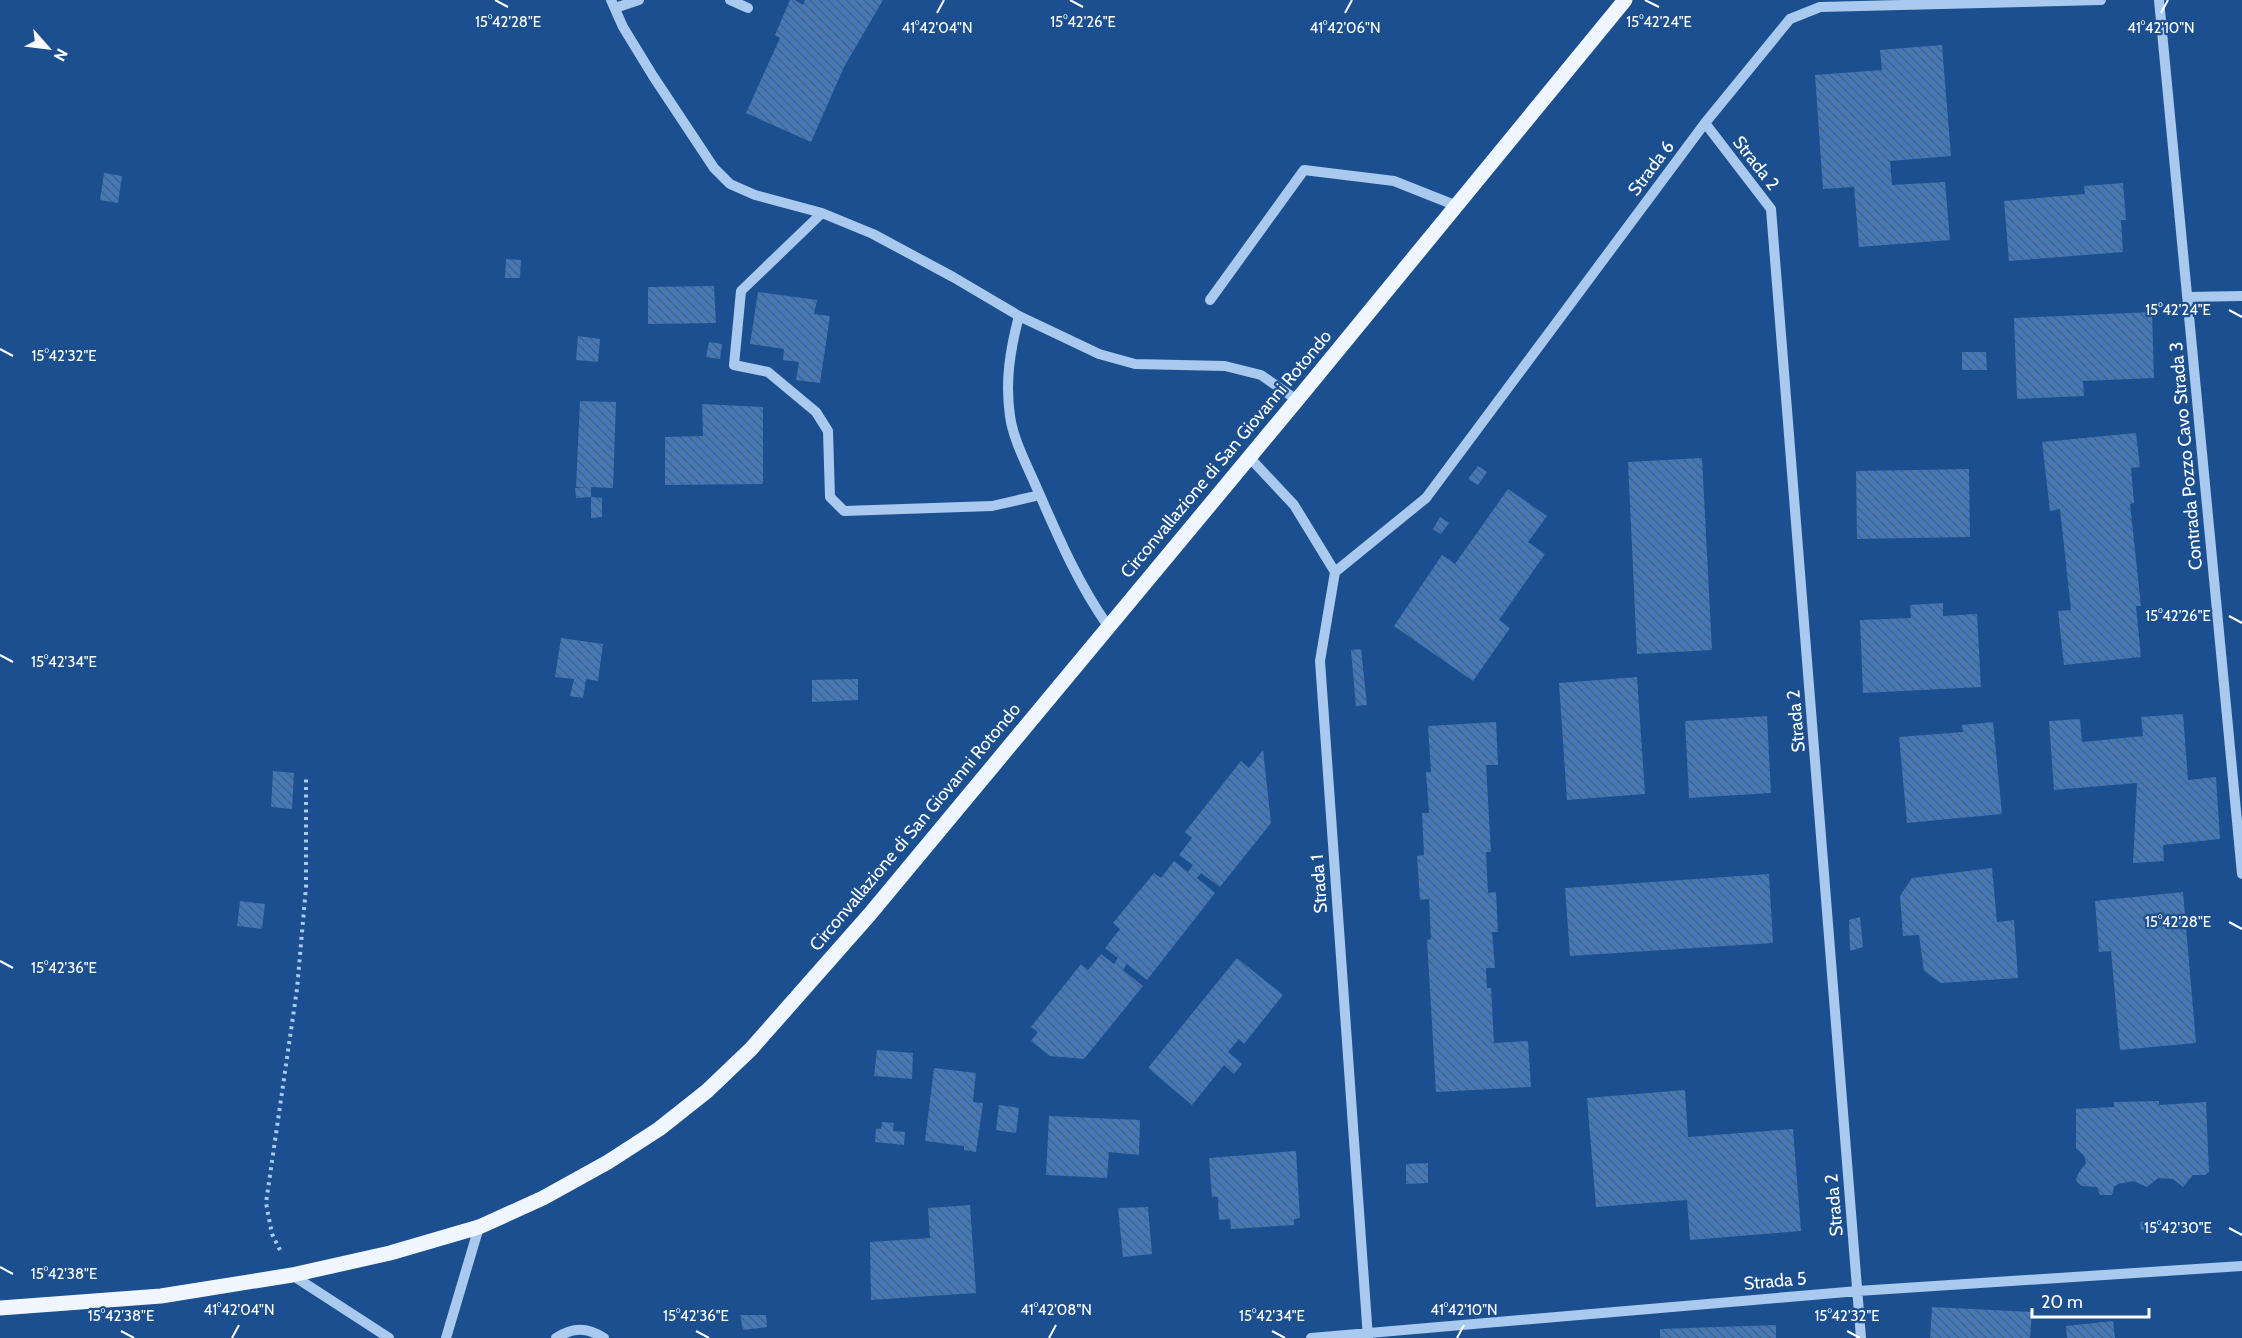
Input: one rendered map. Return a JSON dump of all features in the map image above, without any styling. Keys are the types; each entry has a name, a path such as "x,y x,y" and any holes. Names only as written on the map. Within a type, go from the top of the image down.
{"main road":[{"name":"Circonvallazione di San Giovanni Rotondo","path":"0,1308 161,1296 292,1275 390,1253 479,1227 543,1198 608,1162 658,1129 707,1091 751,1049 870,914 1297,400 1625,0"}],"street":[{"path":"639,0 613,4 623,27 714,168 730,184 755,195 822,213 883,240 953,277 1019,316 1099,354 1135,364 1225,366 1261,375 1297,400"},
{"path":"730,0 748,8"},
{"name":"Strada 6","path":"1335,572 1426,498 1705,123 1790,19 1820,7 2101,0"},
{"name":"Contrada Pozzo Cavo Strada 3","path":"2159,0 2242,873"},
{"name":"Strada 2","path":"1705,123 1771,209 1861,1338"},
{"path":"1210,300 1304,170 1394,181 1457,206"},
{"path":"822,213 741,291 734,365 768,372 816,412 828,431 830,497 844,511 992,506 1040,495"},
{"path":"2188,297 2242,296"},
{"path":"1019,316 1011,346 1007,384 1010,418 1066,555 1087,596 1108,627"},
{"path":"1249,457 1294,505 1335,572"},
{"name":"Strada 1","path":"1335,572 1320,661 1368,1336"},
{"path":"446,1338 479,1227"},
{"name":"Strada 5","path":"1311,1338 1368,1336 1858,1291 2242,1266"},
{"path":"292,1275 390,1338"},
{"path":"556,1338 569,1331 582,1329 604,1338"}],"path":[{"path":"292,1275 272,1234 266,1203 297,989 306,887 306,776"}],"building":[{"path":"790,0 803,5 805,0 883,0 844,67 811,142 746,113 780,38 775,35"},
{"path":"1942,45 1951,156 1890,161 1892,185 1945,182 1950,240 1859,247 1854,187 1823,189 1815,75 1882,70 1880,50"},
{"path":"104,173 122,176 118,203 100,200"},
{"path":"2123,183 2126,220 2121,220 2123,252 2009,261 2004,201 2085,194 2084,186"},
{"path":"506,259 521,260 520,278 505,278"},
{"path":"714,286 716,323 648,324 648,287"},
{"path":"758,292 817,300 814,314 830,316 820,383 796,380 799,362 783,360 784,349 750,344"},
{"path":"2152,312 2154,378 2083,381 2084,396 2017,399 2014,318"},
{"path":"578,336 600,339 598,362 576,360"},
{"path":"709,342 722,344 720,359 706,357"},
{"path":"1962,352 1986,352 1987,370 1962,370"},
{"path":"580,401 616,402 613,488 591,487 591,497 576,498 575,488 587,487 576,487"},
{"path":"702,404 763,407 763,484 665,485 665,437 703,436"},
{"path":"2136,433 2140,467 2131,468 2134,503 2130,504 2141,606 2136,606 2141,657 2064,665 2058,611 2071,610 2060,509 2050,511 2042,442"},
{"path":"1702,458 1712,650 1637,654 1628,462"},
{"path":"1478,466 1487,472 1478,485 1468,479"},
{"path":"1969,469 1970,537 1857,539 1856,471"},
{"path":"1508,489 1547,516 1528,542 1545,554 1499,620 1510,628 1473,681 1394,626 1442,555 1455,564"},
{"path":"591,497 602,498 602,517 591,518"},
{"path":"1440,517 1449,523 1441,534 1433,529"},
{"path":"1943,603 1943,616 1977,614 1981,687 1863,693 1860,620 1911,618 1910,605"},
{"path":"561,638 603,644 598,681 586,679 583,698 570,696 574,679 555,677"},
{"path":"1361,649 1367,705 1356,706 1351,650"},
{"path":"1637,677 1645,794 1567,800 1559,683"},
{"path":"858,679 858,700 812,702 812,680"},
{"path":"2183,714 2188,780 2216,777 2220,839 2163,845 2164,861 2133,863 2137,783 2054,790 2049,721 2080,719 2082,742 2143,736 2141,717"},
{"path":"1767,716 1771,793 1689,798 1685,721"},
{"path":"1496,722 1498,765 1486,765 1491,852 1486,852 1488,893 1496,892 1498,932 1492,932 1495,968 1486,968 1487,988 1491,988 1494,1043 1528,1041 1531,1087 1436,1092 1427,940 1431,939 1429,899 1420,900 1417,856 1424,855 1422,813 1429,813 1426,772 1431,772 1428,726"},
{"path":"1993,722 2002,814 1907,823 1899,737 1963,732 1962,725"},
{"path":"1263,750 1271,823 1220,887 1201,873 1197,878 1215,893 1147,980 1127,964 1123,970 1143,986 1084,1059 1050,1056 1031,1041 1038,1032 1031,1027 1081,964 1088,970 1101,954 1114,964 1118,958 1105,948 1120,929 1113,923 1154,873 1161,878 1174,861 1188,872 1193,865 1179,855 1192,838 1185,832 1241,761 1249,768"},
{"path":"273,771 294,773 292,809 271,807"},
{"path":"1992,868 1997,922 2014,920 2018,978 1941,983 1924,971 1919,935 1903,936 1900,896 1912,878"},
{"path":"1769,874 1773,943 1570,956 1565,888"},
{"path":"2183,892 2196,1043 2120,1050 2111,951 2099,952 2095,901"},
{"path":"240,901 265,904 262,929 237,926"},
{"path":"1860,917 1863,947 1850,951 1849,920"},
{"path":"1237,958 1283,995 1244,1044 1239,1039 1228,1052 1242,1064 1234,1074 1224,1065 1192,1105 1148,1068"},
{"path":"877,1050 913,1053 912,1079 874,1076"},
{"path":"934,1068 976,1073 973,1102 983,1103 976,1152 964,1150 964,1146 925,1141"},
{"path":"1685,1090 1688,1137 1793,1129 1801,1231 1690,1240 1687,1200 1596,1207 1587,1098"},
{"path":"2159,1101 2159,1105 2206,1102 2209,1172 2205,1175 2193,1175 2183,1187 2173,1179 2158,1178 2147,1187 2133,1181 2118,1184 2114,1187 2112,1195 2100,1195 2097,1187 2082,1186 2077,1182 2079,1172 2086,1163 2084,1156 2076,1148 2076,1109 2114,1107 2114,1102"},
{"path":"999,1105 1019,1108 1016,1133 996,1130"},
{"path":"1049,1116 1140,1120 1139,1155 1109,1152 1107,1178 1046,1175"},
{"path":"882,1122 894,1123 893,1131 905,1132 904,1145 875,1142 876,1128 881,1129"},
{"path":"1296,1151 1300,1218 1294,1219 1294,1225 1231,1229 1230,1219 1219,1220 1218,1197 1212,1197 1209,1158"},
{"path":"1428,1163 1428,1183 1406,1184 1406,1164"},
{"path":"970,1205 976,1293 871,1300 870,1242 930,1238 928,1208"},
{"path":"1148,1207 1152,1254 1123,1257 1118,1208"},
{"path":"2153,1220 2153,1228 2141,1230 2140,1222"},
{"path":"1932,1307 2032,1312 2030,1338 1930,1338"},
{"path":"740,1315 766,1315 767,1327 743,1330"},
{"path":"2113,1321 2115,1338 2067,1338 2066,1326"},
{"path":"1776,1325 1776,1338 1660,1338 1660,1329"}]}
